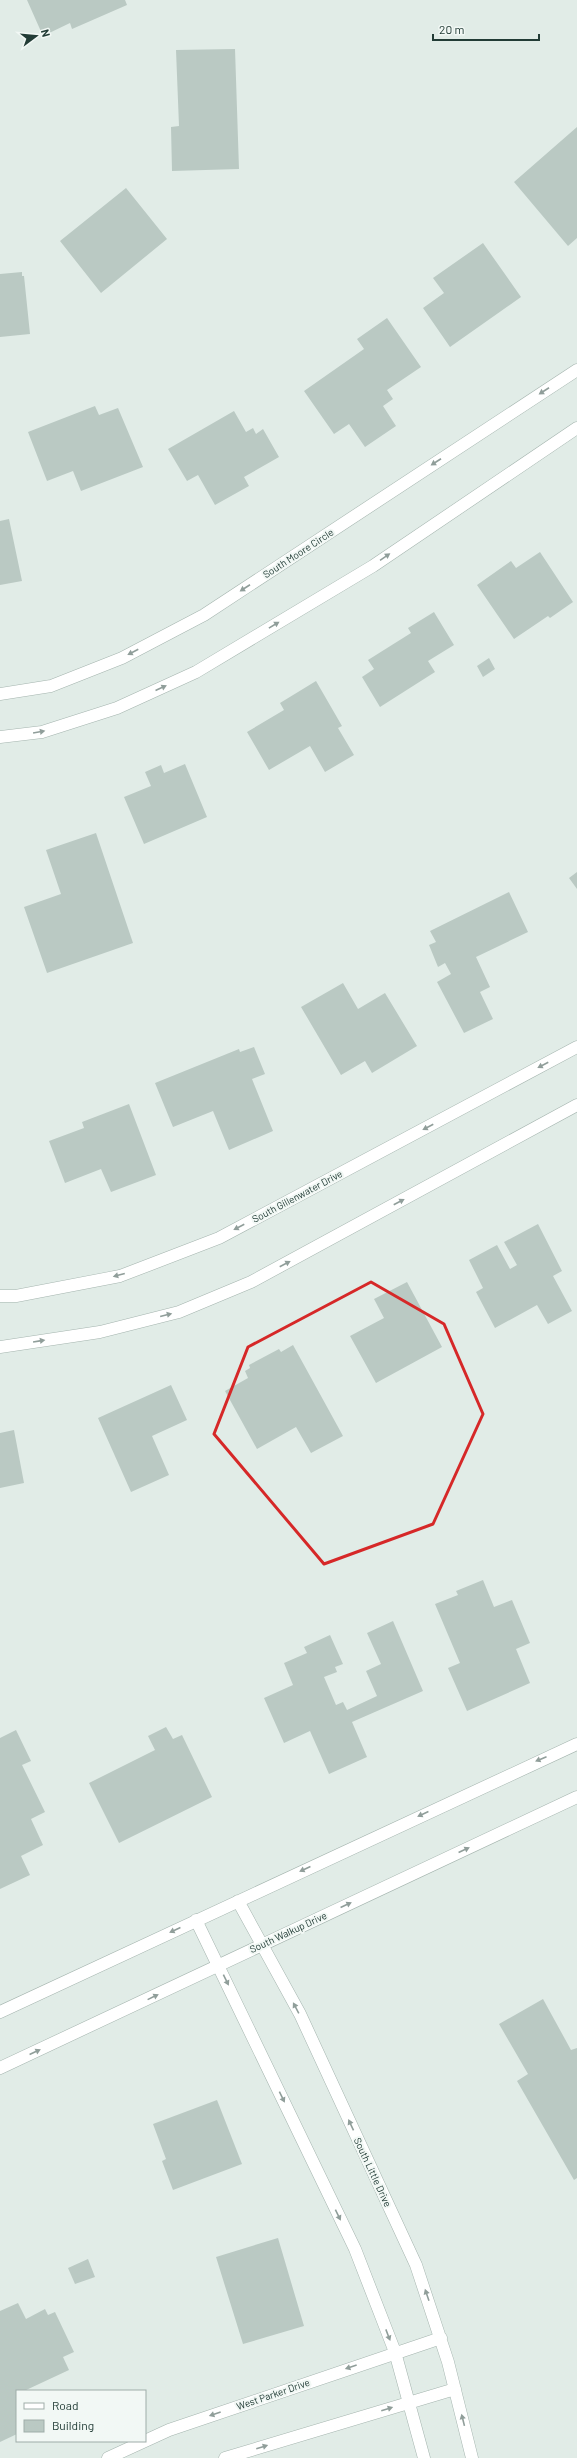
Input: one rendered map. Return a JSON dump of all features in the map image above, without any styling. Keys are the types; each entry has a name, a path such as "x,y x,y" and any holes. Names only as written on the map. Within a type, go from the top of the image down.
{"street":[{"name":"South Moore Circle","path":"0,694 51,686 122,658 204,614 577,370"},
{"path":"0,737 42,732 117,708 196,672 373,566 577,428"},
{"name":"South Gillenwater Drive","path":"0,1296 16,1296 120,1276 219,1238 577,1047"},
{"path":"0,1347 100,1332 179,1312 194,1306 251,1282 577,1105"},
{"path":"0,2012 577,1744"},
{"name":"South Walkup Drive","path":"0,2068 577,1797"},
{"name":"South Little Drive","path":"238,1901 300,2014 416,2264 441,2338 472,2458"},
{"path":"196,1920 355,2249 395,2352 424,2458"},
{"name":"West Parker Drive","path":"146,2441 169,2430 395,2352 441,2338"},
{"path":"225,2458 455,2389"},
{"name":"West Parker Drive","path":"108,2458 143,2442"}],"highlighted area":[{"path":"371,1282 444,1324 483,1414 433,1524 324,1564 214,1434 248,1347"}],"building":[{"path":"27,0 125,0 127,5 72,29 70,23 43,36"},
{"path":"235,49 239,169 172,171 171,127 179,126 176,50"},
{"path":"577,127 577,238 568,246 514,182"},
{"path":"126,188 167,239 101,293 60,241"},
{"path":"483,243 521,297 450,347 423,308 444,293 433,278"},
{"path":"22,272 22,276 24,276 30,334 0,337 0,274"},
{"path":"387,318 421,367 387,390 393,399 383,406 396,426 365,447 349,424 334,434 304,391 364,349 357,339"},
{"path":"95,406 99,415 118,408 143,467 81,491 73,471 47,481 28,432"},
{"path":"234,411 246,432 253,428 256,434 263,429 279,457 244,477 249,486 215,505 198,475 187,481 168,449"},
{"path":"9,519 22,581 0,585 0,521"},
{"path":"540,552 573,602 550,618 548,616 514,639 477,585 511,561 516,568"},
{"path":"434,612 454,645 428,661 435,672 380,707 362,677 374,669 368,660 411,633 408,628"},
{"path":"489,658 495,669 483,677 477,666"},
{"path":"316,681 342,726 338,728 354,755 325,772 310,746 269,770 247,732 284,710 280,703"},
{"path":"185,764 207,817 144,844 124,797 151,786 145,772 161,765 164,773"},
{"path":"96,833 133,943 47,973 24,907 61,894 46,850"},
{"path":"577,872 577,889 569,878"},
{"path":"509,892 528,932 476,957 490,987 480,992 493,1019 464,1033 437,982 451,974 445,963 438,967 429,945 436,942 430,931"},
{"path":"343,983 358,1009 385,993 417,1046 372,1073 365,1061 341,1075 301,1007"},
{"path":"254,1047 265,1074 252,1079 273,1131 229,1150 213,1111 173,1127 155,1083 239,1049 240,1052"},
{"path":"129,1104 156,1175 111,1192 101,1169 65,1183 49,1141 84,1128 82,1122"},
{"path":"538,1224 562,1271 553,1276 572,1311 548,1324 537,1305 495,1328 476,1292 483,1288 469,1260 497,1245 510,1269 517,1265 504,1242"},
{"path":"407,1282 442,1347 376,1383 350,1336 384,1318 374,1299"},
{"path":"293,1345 343,1436 311,1453 296,1427 257,1449 225,1391 248,1378 245,1371 250,1368 249,1365 279,1349 281,1352"},
{"path":"171,1385 187,1420 152,1436 169,1475 131,1492 98,1418"},
{"path":"14,1430 24,1483 0,1488 0,1433"},
{"path":"483,1580 494,1607 512,1600 530,1643 516,1649 530,1683 467,1711 448,1668 460,1663 435,1604 458,1595 456,1591"},
{"path":"393,1621 423,1691 352,1722 367,1757 329,1774 310,1731 284,1743 264,1698 293,1685 284,1663 307,1653 304,1647 330,1635 343,1664 335,1667 337,1672 324,1677 336,1705 343,1702 347,1710 377,1696 366,1671 381,1664 367,1633"},
{"path":"166,1727 173,1739 182,1735 212,1797 119,1843 89,1783 155,1750 148,1736"},
{"path":"16,1730 31,1761 22,1765 45,1812 31,1819 43,1845 21,1856 30,1875 0,1889 0,1738"},
{"path":"543,1999 571,2050 577,2048 577,2178 574,2180 517,2081 528,2074 499,2024"},
{"path":"217,2100 242,2164 173,2190 162,2161 166,2159 153,2124"},
{"path":"278,2238 304,2326 243,2344 216,2257"},
{"path":"88,2259 95,2277 75,2284 68,2268"},
{"path":"18,2303 26,2319 45,2309 48,2315 55,2312 74,2352 63,2357 69,2370 26,2390 16,2390 16,2434 0,2442 0,2311"}]}
